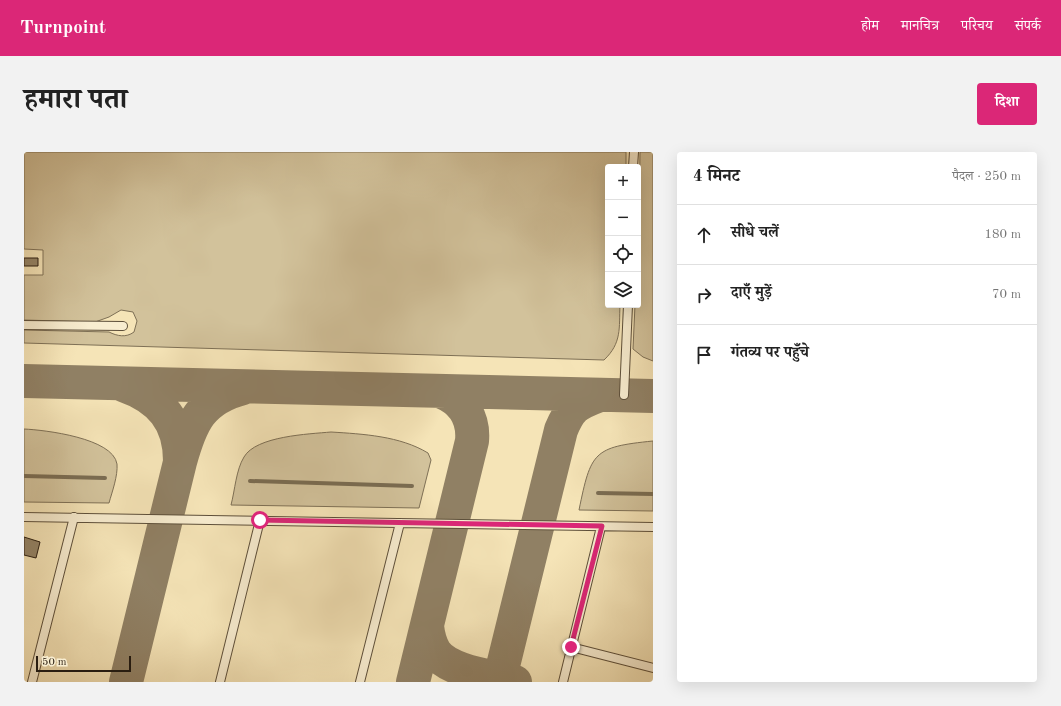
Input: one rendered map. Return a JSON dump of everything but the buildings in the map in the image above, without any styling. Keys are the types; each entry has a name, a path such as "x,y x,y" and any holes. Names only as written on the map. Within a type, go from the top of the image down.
{"lane":[{"path":"633,164 634,152"},
{"path":"624,395 628,308"},
{"path":"24,325 123,326"},
{"path":"24,517 400,522 651,528"},
{"path":"32,682 74,517"},
{"path":"220,682 260,520"},
{"path":"360,682 400,522"},
{"path":"563,682 602,526"},
{"path":"571,647 653,668"}],"shaded area":[{"path":"24,152 626,152 626,164 605,164 605,308 620,308 617,341 610,354 604,360 24,343 24,330 109,332 115,335 125,336 134,332 137,321 133,312 121,310 109,317 95,322 24,320 24,275 43,275 43,250 24,249"},
{"path":"640,152 653,152 653,361 643,357 633,349 635,308 641,308"},
{"path":"24,429 47,431 77,437 104,448 113,455 117,464 117,474 109,503 24,502"},
{"path":"331,432 393,439 417,447 428,453 431,460 419,508 231,505 241,462 250,450 271,440 284,437"},
{"path":"653,441 653,511 579,510 587,476 592,464 598,456 606,450 618,446"}],"waterway":[{"path":"24,476 105,478"},
{"path":"250,481 412,486"},
{"path":"598,493 653,494"}],"taxiway":[{"path":"24,381 653,396"},
{"path":"123,385 148,397 165,413 172,423 176,434 180,461"},
{"path":"126,682 180,462 189,435 200,414 208,406 217,399 243,388"},
{"path":"413,682 472,441 471,425 466,412 456,400 442,392"},
{"path":"499,682 561,430 567,417 574,408 579,404 597,396"},
{"path":"427,626 432,646 435,652 442,659 460,669 515,682"}],"route":[{"path":"260,520 602,526 571,647"}]}
